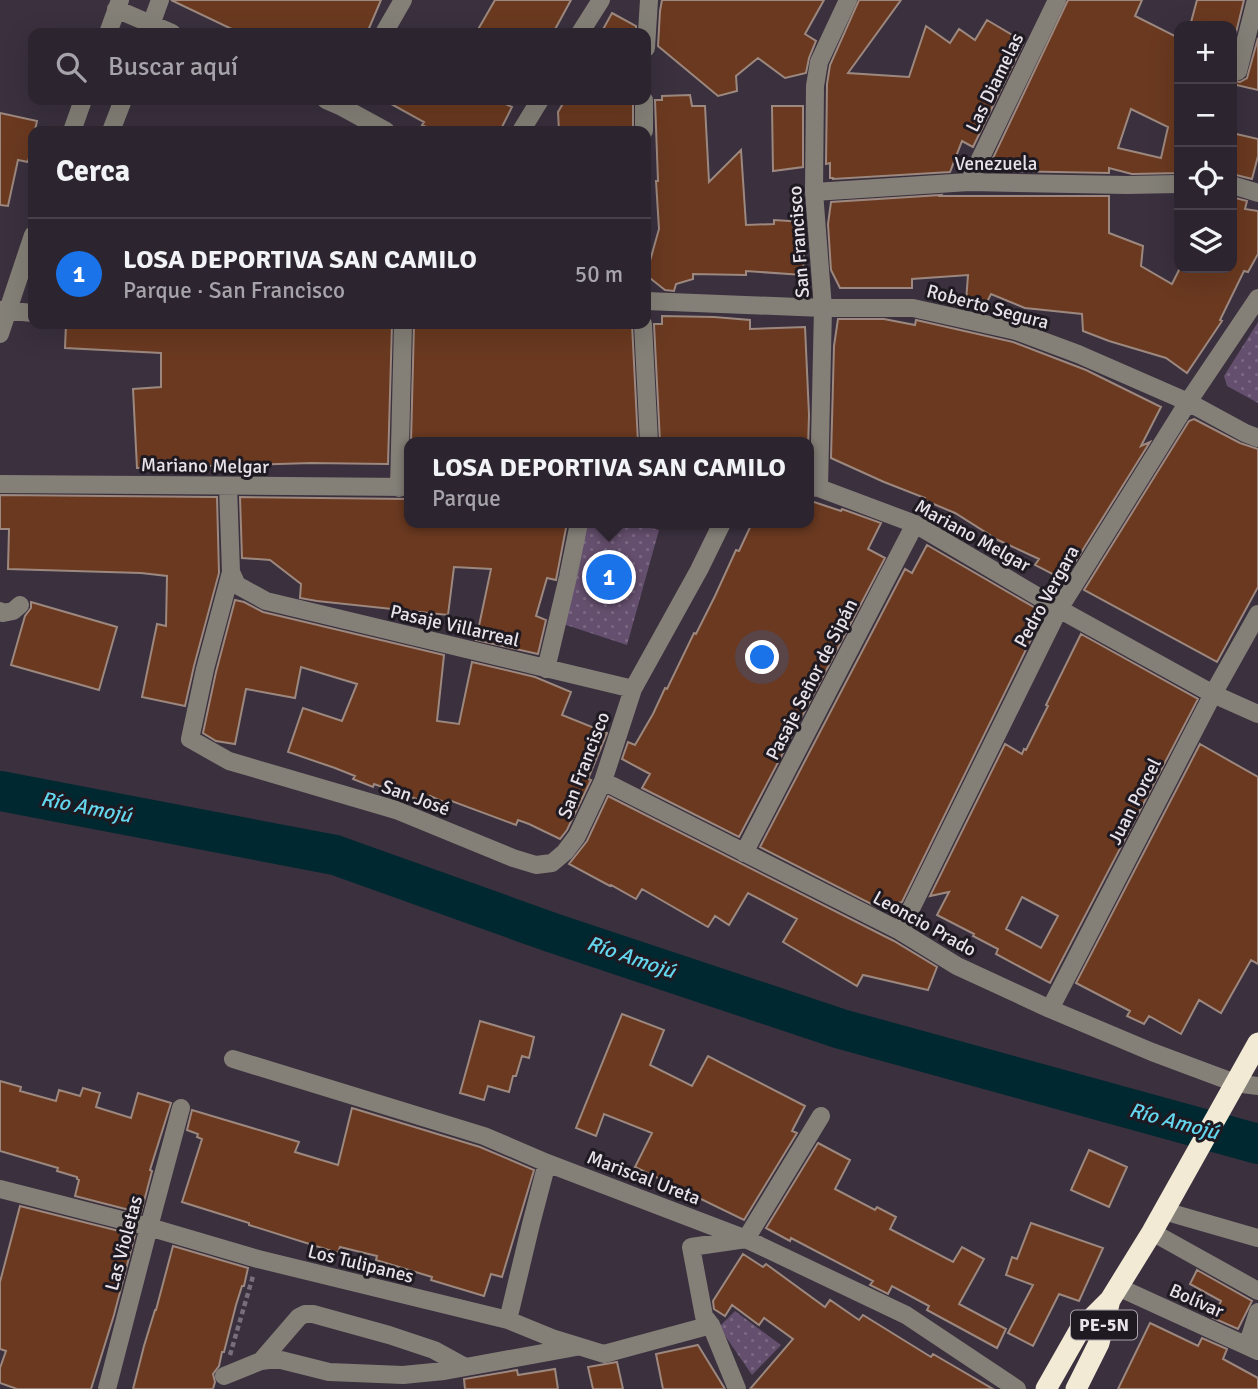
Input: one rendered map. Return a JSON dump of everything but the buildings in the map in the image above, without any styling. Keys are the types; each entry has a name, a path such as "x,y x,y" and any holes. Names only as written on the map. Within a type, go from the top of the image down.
{"highway":[{"name":"PE-5N","path":"1046,1389 1079,1331 1114,1293 1152,1232 1258,1043"},
{"name":"PE-5N","path":"1076,1389 1099,1343 1114,1293"}],"street":[{"path":"150,28 160,0"},
{"path":"387,28 403,0"},
{"path":"583,28 601,0"},
{"path":"647,28 649,0"},
{"name":"San Francisco","path":"814,487 823,308 814,192 815,86 820,62 848,0"},
{"name":"Las Diamelas","path":"970,182 1057,0"},
{"path":"1238,71 1256,0"},
{"path":"110,28 118,5 149,28"},
{"path":"74,126 81,105"},
{"path":"113,126 121,105"},
{"path":"343,105 378,126"},
{"path":"524,126 537,105"},
{"path":"644,105 644,126"},
{"name":"Venezuela","path":"814,192 970,182 1174,184"},
{"path":"1237,187 1258,193"},
{"path":"0,334 4,311 28,248"},
{"name":"Pedro Vergara","path":"900,931 1059,609 1188,402 1258,298"},
{"name":"Roberto Segura","path":"651,301 823,308 913,308 1016,331 1078,354 1188,402 1258,438"},
{"path":"4,311 28,313"},
{"path":"403,329 404,487"},
{"path":"643,329 649,437"},
{"name":"Mariano Melgar","path":"0,484 404,487"},
{"path":"228,486 231,572"},
{"name":"Mariano Melgar","path":"814,487 915,524 1059,609 1213,694 1258,714"},
{"name":"Pasaje Señor de Sipán","path":"744,853 915,524"},
{"path":"546,668 578,528"},
{"name":"San Francisco","path":"577,836 603,781 633,689 720,528"},
{"name":"Pasaje Villarreal","path":"231,572 237,585 266,601 633,689"},
{"name":"San José","path":"231,572 205,669 190,739 229,761 396,810 536,865 552,863 577,836"},
{"path":"0,611 13,611 20,606"},
{"name":"Juan Porcel","path":"1050,1009 1213,694 1258,614"},
{"name":"Leoncio Prado","path":"603,781 900,931 957,966 1152,1052 1235,1083 1258,1086"},
{"name":"Mariscal Ureta","path":"233,1059 484,1136 746,1239 906,1315 1017,1389"},
{"name":"Las Violetas","path":"107,1389 181,1108"},
{"path":"737,1389 704,1316 691,1247 746,1239 821,1116"},
{"path":"508,1320 547,1163"},
{"name":"Los Tulipanes","path":"0,1189 149,1227 258,1259 508,1320 552,1338 604,1354 710,1325"},
{"path":"1164,1210 1258,1238"},
{"path":"1152,1232 1258,1291"},
{"name":"Bolívar","path":"1114,1293 1253,1348"},
{"path":"1253,1348 1258,1312"},
{"path":"261,1361 299,1317 313,1314 433,1350 465,1367"},
{"path":"224,1376 261,1361 281,1360 329,1372 403,1375 579,1347"}],"path":[{"path":"224,1376 258,1259"}],"shaded area":[{"path":"1258,322 1258,403 1227,386 1224,376"},
{"path":"585,528 659,530 627,645 560,623"},
{"path":"735,1311 781,1345 752,1375 719,1327"}],"waterway":[{"name":"Río Amojú","path":"0,791 335,855 553,933 841,1029 1258,1144"}],"place":[{"name":"LOSA DEPORTIVA SAN CAMILO","path":"609,577"}]}
